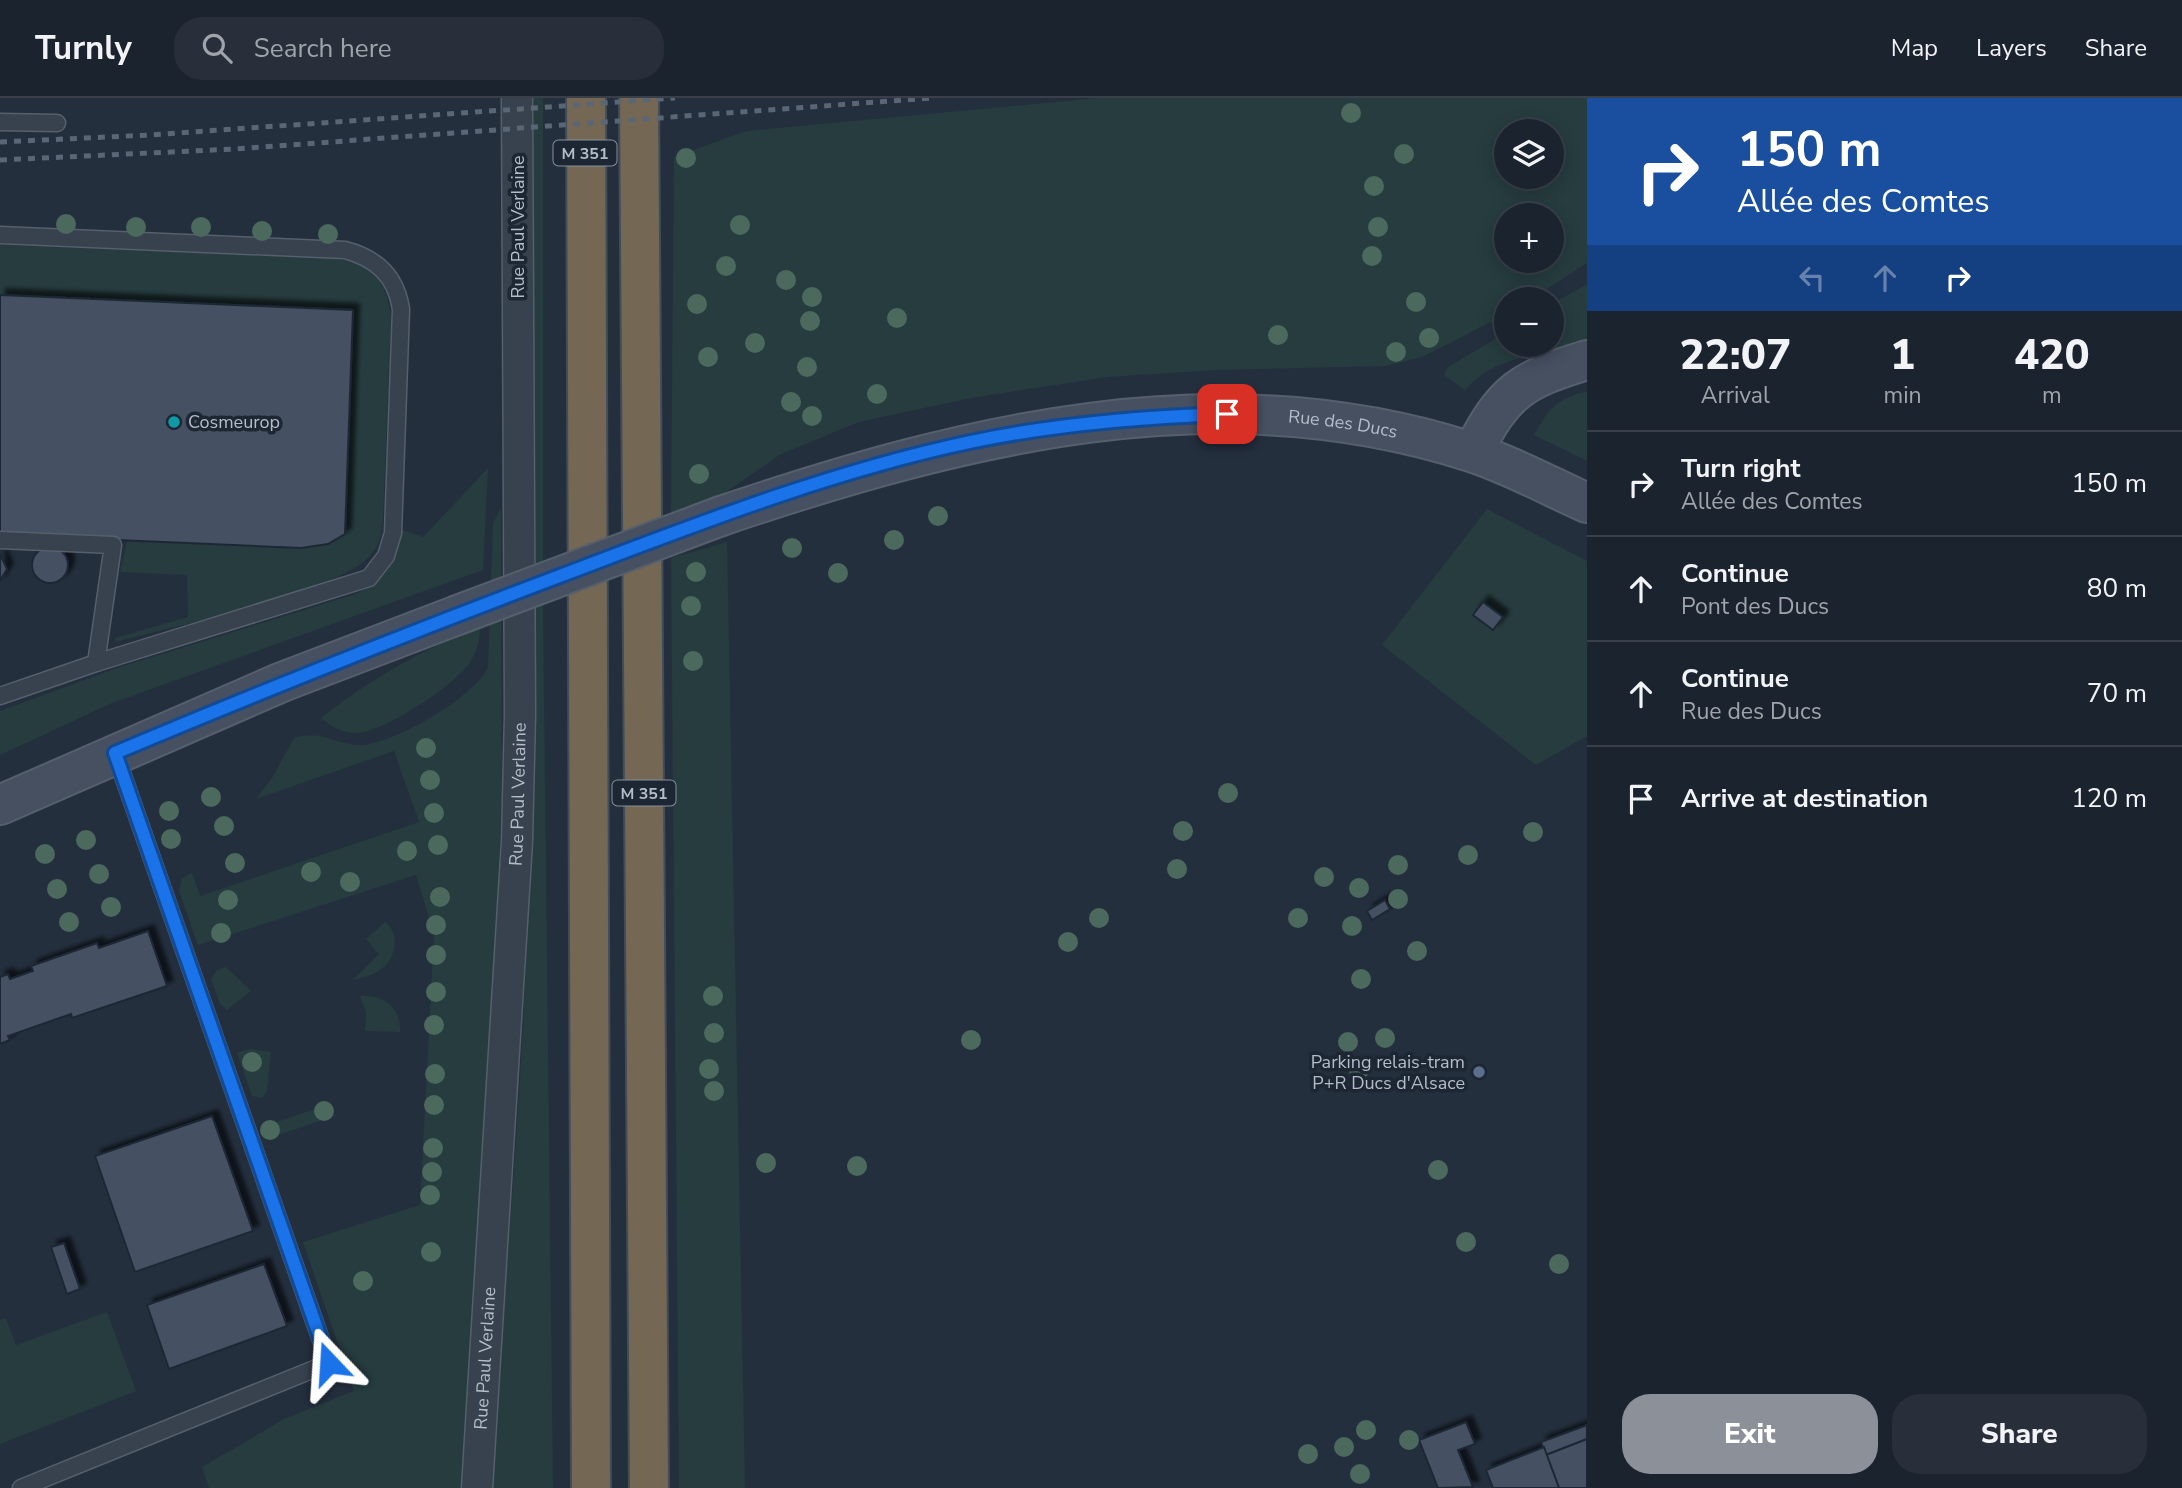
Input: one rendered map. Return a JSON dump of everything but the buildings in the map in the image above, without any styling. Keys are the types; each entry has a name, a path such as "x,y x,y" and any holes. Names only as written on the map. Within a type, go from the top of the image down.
{"highway":[{"path":"565,98 584,209"},
{"name":"M 351","path":"586,98 584,209 591,1488"},
{"name":"M 351","path":"639,98 649,1488"}],"street":[{"name":"Rue Paul Verlaine","path":"477,1488 517,841 520,715 517,98"},
{"path":"1473,452 1493,414 1516,390 1534,379 1587,360"},
{"name":"Rue des Ducs","path":"0,805 282,682 721,516 863,469 1016,433 1120,419 1227,414 1297,415 1367,427 1473,452 1587,503"}],"lane":[{"path":"0,122 57,123"},
{"path":"0,235 345,250 369,258 382,268 398,292 401,309 393,533 386,556 369,579 96,663 0,696"},
{"path":"0,540 113,545 96,663"},
{"path":"20,1488 329,1363 115,753"}],"green space":[{"path":"534,98 543,98 543,610 553,1488 491,1488 517,1131 528,916 532,711"},
{"path":"1098,98 1587,98 1587,263 1550,287 1494,287 1494,321 1422,357 1386,366 1216,370 1107,377 971,398 859,422 781,454 722,495 671,513 674,157 746,131"},
{"path":"0,245 335,258 348,260 368,269 386,294 391,318 383,524 380,540 368,558 349,571 321,584 286,596 115,642 115,638 188,617 187,575 120,572 127,541 301,548 328,544 345,534 353,310 0,295"},
{"path":"1587,284 1587,339 1564,347 1564,297"},
{"path":"1494,340 1494,357 1522,357 1491,369 1465,390 1444,375 1448,367"},
{"path":"1587,391 1587,461 1534,435 1560,401"},
{"path":"488,468 483,570 112,703 0,755 0,711 117,668 356,594 367,588 382,576 393,561 402,530 423,537"},
{"path":"501,508 502,792 476,1375 465,1488 209,1488 202,1467 284,1419 354,1391 303,1242 420,1205 434,934 416,875 198,945 179,891 182,878 192,873 200,896 419,822 394,751 256,799 272,778 294,738 313,735 353,745 376,742 432,717 467,692 480,679 488,667 493,523"},
{"path":"1487,509 1587,561 1587,736 1536,765 1382,645"},
{"path":"727,542 745,1488 679,1488 671,558"},
{"path":"480,628 476,652 461,673 433,696 399,717 382,726 355,733 345,732 321,718 397,667"},
{"path":"385,922 395,940 390,960 377,972 353,980 379,954 366,939"},
{"path":"226,967 251,991 227,1010 220,1004 211,979 217,970"},
{"path":"360,996 377,997 389,1004 398,1016 400,1032 365,1031 366,1012"},
{"path":"249,1049 271,1052 267,1091 262,1098 252,1096 237,1053"},
{"path":"321,1107 326,1119 266,1139 262,1127"},
{"path":"107,1312 136,1391 0,1444 0,1320 6,1318 16,1345"}],"railway":[{"path":"0,142 150,135 675,98"},
{"path":"0,160 235,149 932,98"}],"place":[{"name":"Cosmeurop","path":"174,422"},
{"name":"Parking relais-tram P+R Ducs d'Alsace","path":"1479,1072"}],"route":[{"path":"329,1363 115,753 282,682 455,616 721,516 863,469 968,443 1075,424 1178,415 1227,414"}]}
